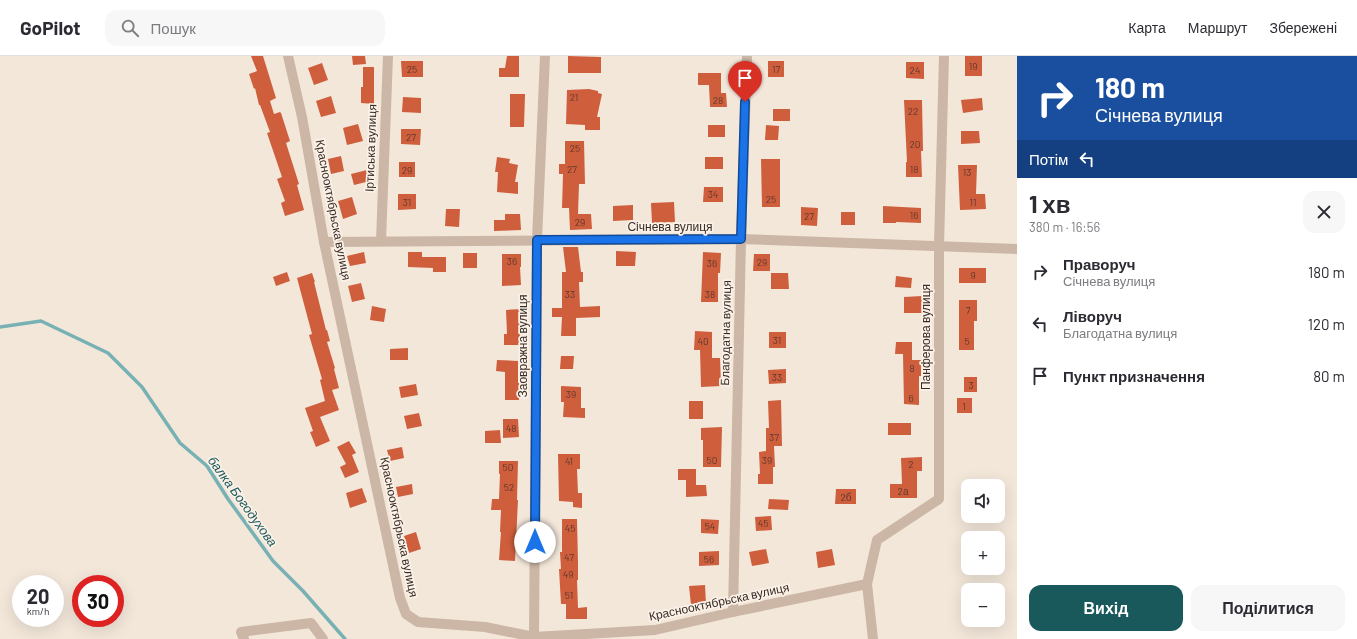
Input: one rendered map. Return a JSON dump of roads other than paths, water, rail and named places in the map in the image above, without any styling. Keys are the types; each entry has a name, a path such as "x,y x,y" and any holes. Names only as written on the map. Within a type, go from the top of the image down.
{"street":[{"name":"Краснооктябрьска вулиця","path":"288,56 302,117 324,242 399,590 406,614 418,622 485,627 534,637 655,630 867,584"},
{"name":"Іртиська вулиця","path":"381,241 388,56"},
{"name":"Заовражна вулиця","path":"534,637 537,240 545,56"},
{"name":"Благодатна вулиця","path":"733,612 741,239 747,56"},
{"name":"Панферова вулиця","path":"867,584 878,540 939,499 939,246 944,56"},
{"name":"Січнева вулиця","path":"324,242 741,239 1017,249"},
{"path":"867,584 874,639"},
{"path":"244,639 241,632 311,623 323,639"}],"waterway":[{"name":"балка Богодухова","path":"0,327 41,321 108,353 142,387 180,443 207,466 228,499 273,561 303,591 345,639"}]}
